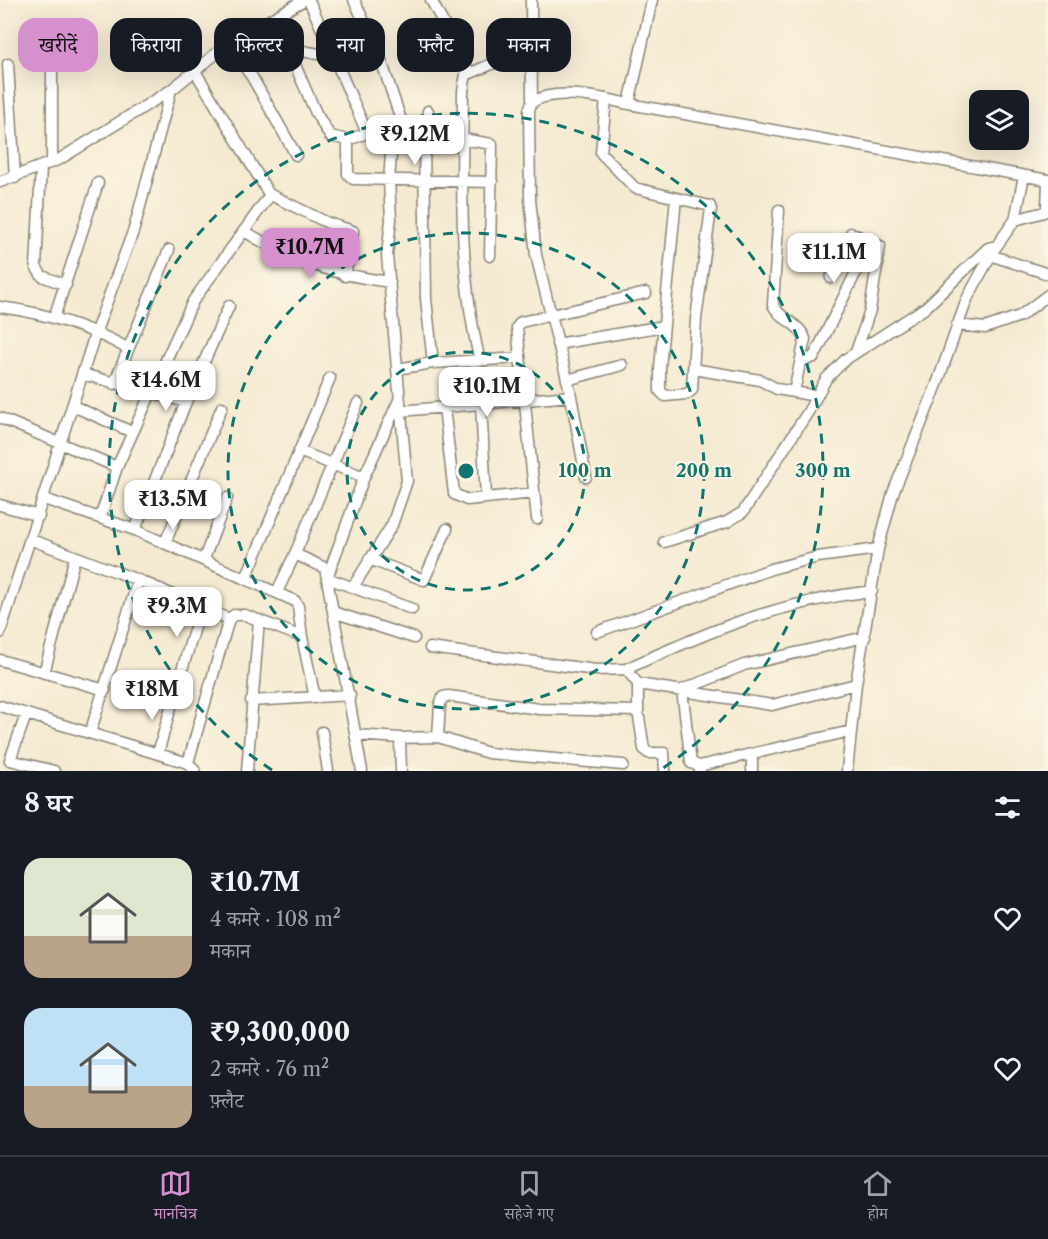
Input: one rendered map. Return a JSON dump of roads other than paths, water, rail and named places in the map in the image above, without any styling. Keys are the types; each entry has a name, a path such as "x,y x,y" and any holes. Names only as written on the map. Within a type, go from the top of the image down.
{"street":[{"path":"274,17 304,0"},
{"path":"309,0 317,18"},
{"path":"353,587 392,525 407,482 387,255 392,220 389,180 395,135 402,123 378,51 354,0"},
{"path":"431,0 466,69 462,139 464,260 470,319 480,361"},
{"path":"531,0 531,18"},
{"path":"629,104 652,0"},
{"path":"202,65 214,55"},
{"path":"8,64 15,178"},
{"path":"466,75 486,67"},
{"path":"52,72 52,162"},
{"path":"0,182 52,162 171,90 194,72"},
{"path":"196,72 270,195 327,223 352,230 353,236 345,276"},
{"path":"248,72 296,155"},
{"path":"298,72 322,125 330,136 348,140 367,133 424,139 462,139 492,144 490,256"},
{"path":"341,72 367,133"},
{"path":"532,72 530,200 536,255 549,315 571,396 586,477"},
{"path":"0,633 3,612 32,540 96,331 134,230 171,90"},
{"path":"532,102 545,97 566,95 606,99 1048,180 1047,209 1044,212 1015,220"},
{"path":"606,99 602,153 635,188 710,206 711,208 696,319 690,394 661,394 660,367 676,198"},
{"path":"428,111 424,139 426,299 433,363"},
{"path":"348,140 349,177 492,182"},
{"path":"41,167 36,267 42,276 66,285"},
{"path":"847,771 856,684 878,549 893,493 936,387 957,325 993,250 1015,220 1024,176"},
{"path":"54,318 98,183"},
{"path":"100,518 117,467 132,432 193,301 216,266 246,232 270,195"},
{"path":"779,210 773,305 804,335 794,392"},
{"path":"246,232 280,253 345,276 390,282"},
{"path":"831,278 851,232 879,246 870,310 856,352"},
{"path":"664,542 727,522 743,512 826,378 856,352 925,308 988,248 1048,274"},
{"path":"114,384 168,250"},
{"path":"801,361 814,357 862,260 867,259 878,264"},
{"path":"537,519 517,327 519,324 549,315 646,293"},
{"path":"957,325 985,328 1020,316 1048,295"},
{"path":"135,530 186,402 229,306"},
{"path":"0,307 54,318 96,331 127,348"},
{"path":"557,345 664,326"},
{"path":"397,369 433,363 520,358"},
{"path":"567,380 622,365"},
{"path":"693,369 759,380 777,389 816,396"},
{"path":"82,374 186,402"},
{"path":"246,578 330,378"},
{"path":"400,405 444,407 571,396"},
{"path":"277,592 358,403"},
{"path":"481,404 486,498"},
{"path":"327,578 364,477 400,405"},
{"path":"73,406 132,432"},
{"path":"165,543 222,407"},
{"path":"444,407 453,491 459,498 467,500 534,493"},
{"path":"0,418 117,467"},
{"path":"299,451 364,477"},
{"path":"204,559 227,498"},
{"path":"44,499 135,530 288,597 298,606 315,698"},
{"path":"0,505 39,516"},
{"path":"369,560 424,579 447,529"},
{"path":"32,540 138,580 229,619 239,614 302,637"},
{"path":"597,632 771,569 818,557 878,549"},
{"path":"295,554 325,568 362,771"},
{"path":"44,674 75,557"},
{"path":"327,578 412,609"},
{"path":"90,733 138,580"},
{"path":"430,648 596,670 626,669 751,616 820,597 872,591"},
{"path":"180,676 201,608"},
{"path":"333,612 414,638"},
{"path":"0,706 158,753 191,767 229,619"},
{"path":"247,771 251,701 260,620"},
{"path":"682,690 744,665 864,637"},
{"path":"0,660 105,690"},
{"path":"626,669 638,684 638,711 645,752 664,753 665,771"},
{"path":"638,684 772,705 856,684"},
{"path":"682,690 691,762 699,768 851,731"},
{"path":"158,753 174,696"},
{"path":"251,701 350,696"},
{"path":"438,737 440,704 443,697 449,696 539,709 638,711"},
{"path":"26,715 9,765 54,771"},
{"path":"322,732 328,771"},
{"path":"357,735 400,738 438,737 488,753 623,765"},
{"path":"400,738 401,771 407,771"},
{"path":"752,754 752,771"},
{"path":"554,759 554,771"}]}
